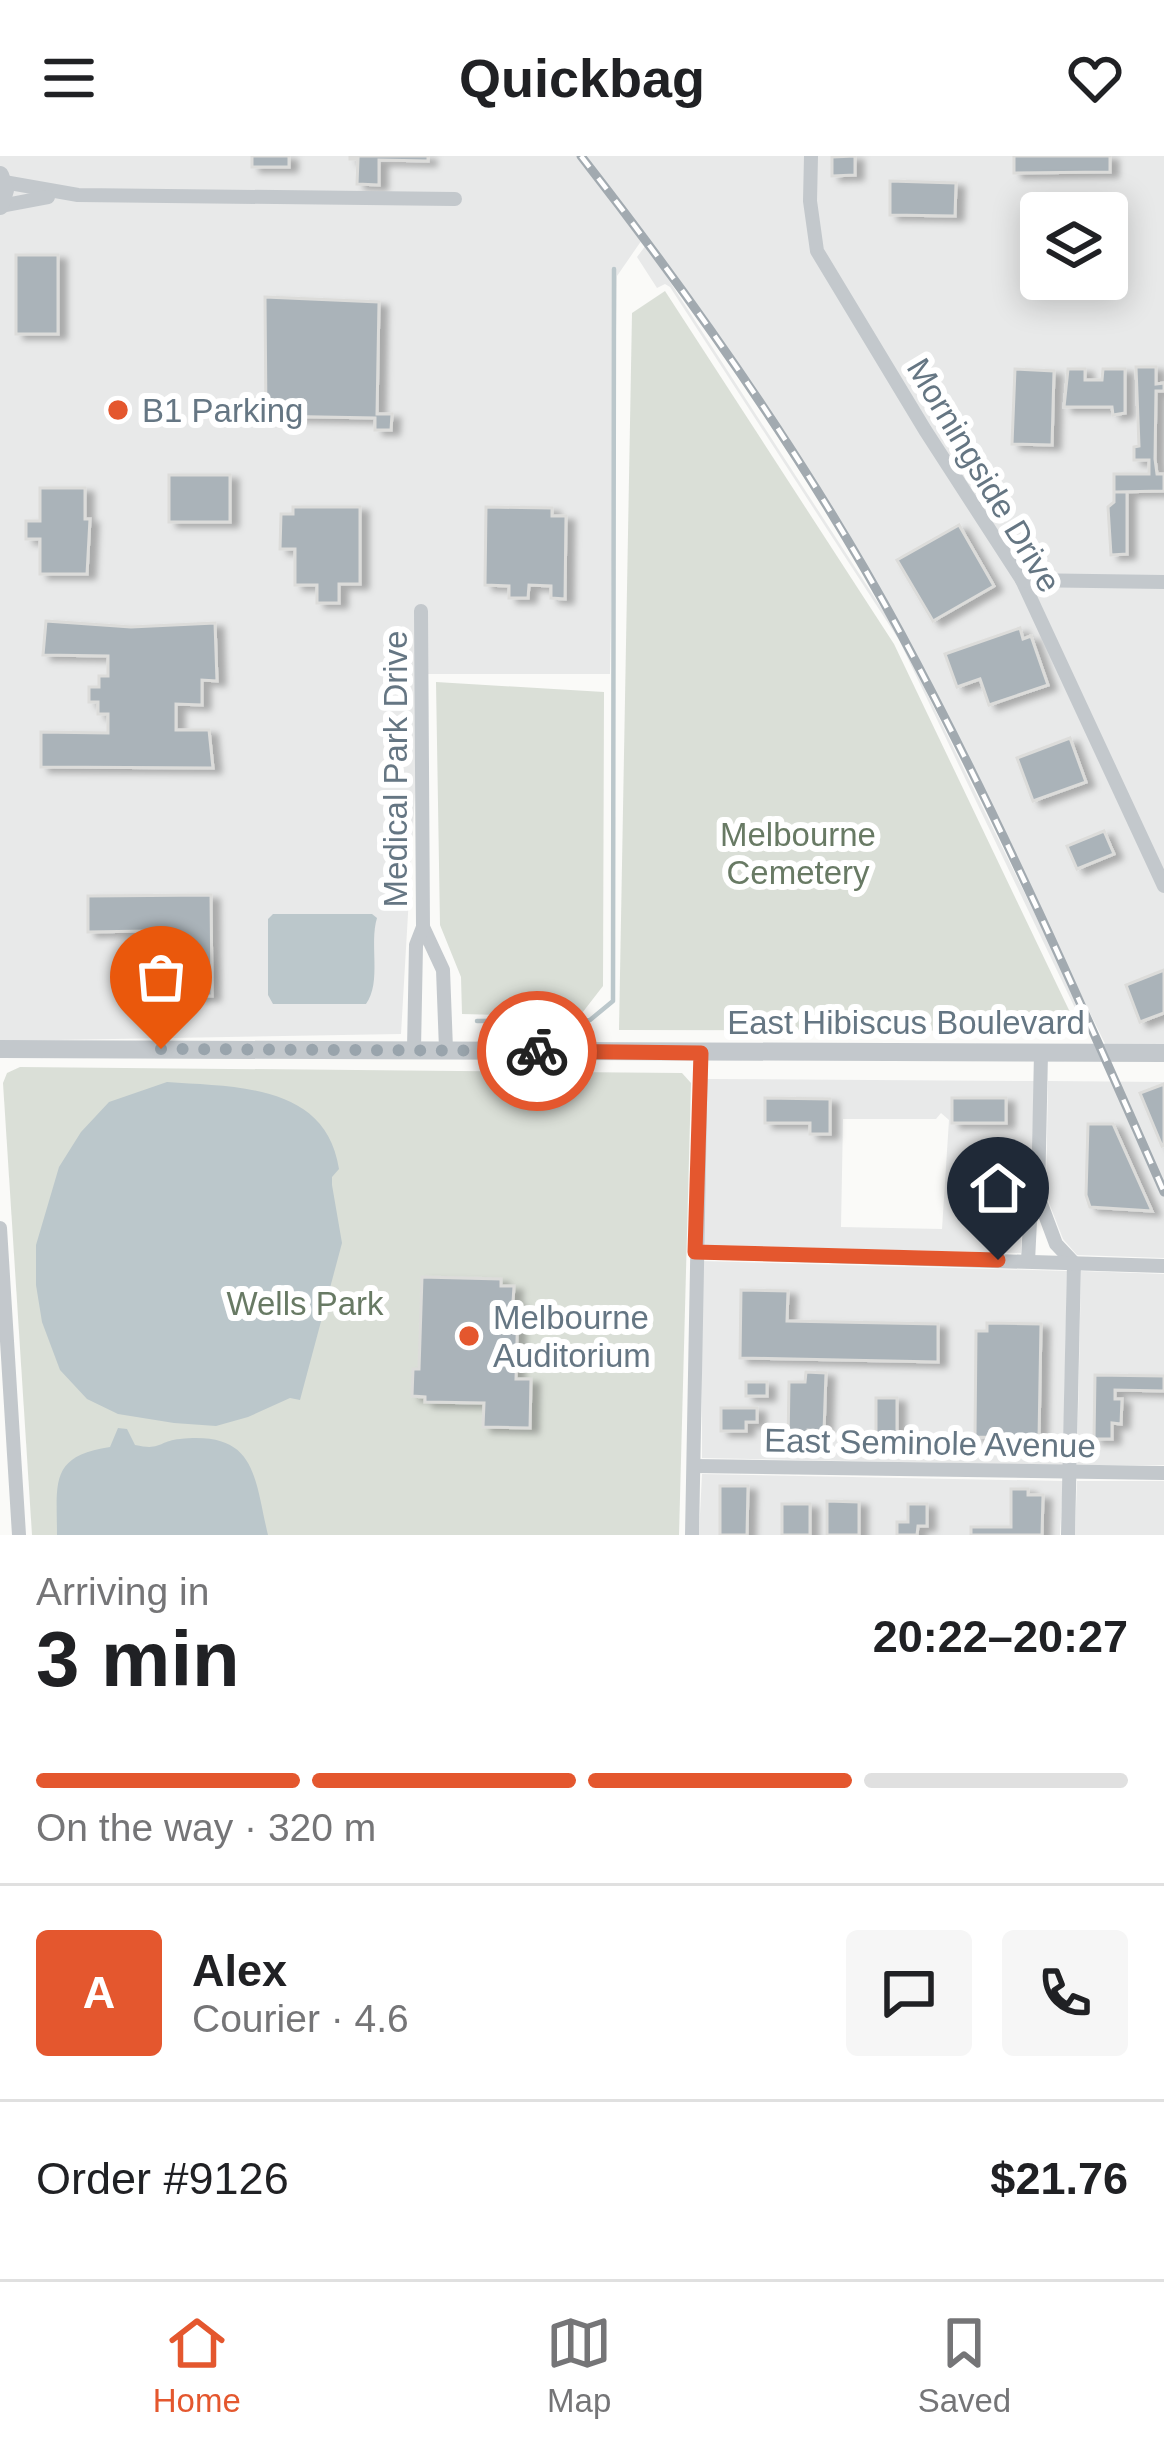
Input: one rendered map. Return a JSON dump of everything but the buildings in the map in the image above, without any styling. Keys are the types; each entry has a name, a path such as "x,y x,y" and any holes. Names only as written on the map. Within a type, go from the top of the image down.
{"street":[{"name":"Morningside Drive","path":"811,156 810,201 817,251 1022,580 1164,886"},
{"path":"0,206 5,195 2,178 64,194"},
{"path":"0,206 64,194 455,199"},
{"path":"1022,580 1164,582"},
{"name":"Medical Park Drive","path":"414,1049 416,944 423,927 421,611"},
{"name":"Medical Park Drive","path":"423,927 443,970 446,1049"},
{"name":"East Hibiscus Boulevard","path":"0,1049 1164,1053"},
{"path":"692,1535 701,1053"},
{"path":"1028,1261 1030,1221 1038,1196 1041,1053"},
{"path":"1038,1196 1057,1244 1074,1263 1068,1535"},
{"path":"0,1228 19,1535"},
{"path":"695,1252 1164,1266"},
{"name":"East Seminole Avenue","path":"695,1466 1164,1473"}],"shaded area":[{"path":"0,156 1164,156 1164,1056 1111,1056 902,628 646,234 617,276 610,674 422,674 401,1034 0,1041"},
{"path":"646,245 897,632 1091,1029 1085,1029 899,640 670,287 657,288 637,257"},
{"path":"273,914 372,914 377,918 373,985 366,1004 273,1004 268,995 268,919"},
{"path":"707,1079 1034,1081 1031,1190 1022,1221 1021,1253 703,1245","holes":["941,1113 949,1120 942,1229 841,1227 843,1119 936,1119"]},
{"path":"1048,1081 1164,1082 1164,1258 1077,1255 1063,1239 1046,1195"},
{"path":"167,1082 249,1089 297,1105 331,1141 339,1169 332,1185 342,1243 300,1400 290,1398 216,1426 118,1414 87,1399 60,1370 42,1322 36,1285 36,1245 59,1167 81,1132 109,1102"},
{"path":"702,1261 1067,1271 1063,1465 702,1458"},
{"path":"1081,1271 1164,1274 1164,1465 1077,1465"},
{"path":"118,1428 127,1429 135,1445 205,1438 238,1451 254,1477 268,1535 57,1535 58,1487 66,1465 90,1451 110,1447"},
{"path":"702,1474 1063,1481 1060,1535 699,1535"},
{"path":"1077,1481 1164,1481 1164,1535 1075,1535"}],"green space":[{"name":"Melbourne Cemetery","path":"665,291 894,644 1079,1031 619,1030 632,313"},
{"path":"436,682 604,692 603,986 579,1017 462,1014 461,977 440,925"},
{"name":"Wells Park","path":"20,1067 682,1073 691,1083 679,1535 32,1535 3,1083 7,1073"}],"waterway":[{"path":"477,1021 590,1020 613,1001 614,269"}],"railway":[{"path":"581,156 750,387 865,569 1005,839 1164,1192"}],"way so far":[{"path":"161,1049 537,1051"}],"place":[{"name":"B1 Parking","path":"118,410"},
{"name":"Melbourne Auditorium","path":"469,1336"}],"route":[{"path":"537,1051 701,1053 695,1252 998,1260"}]}
